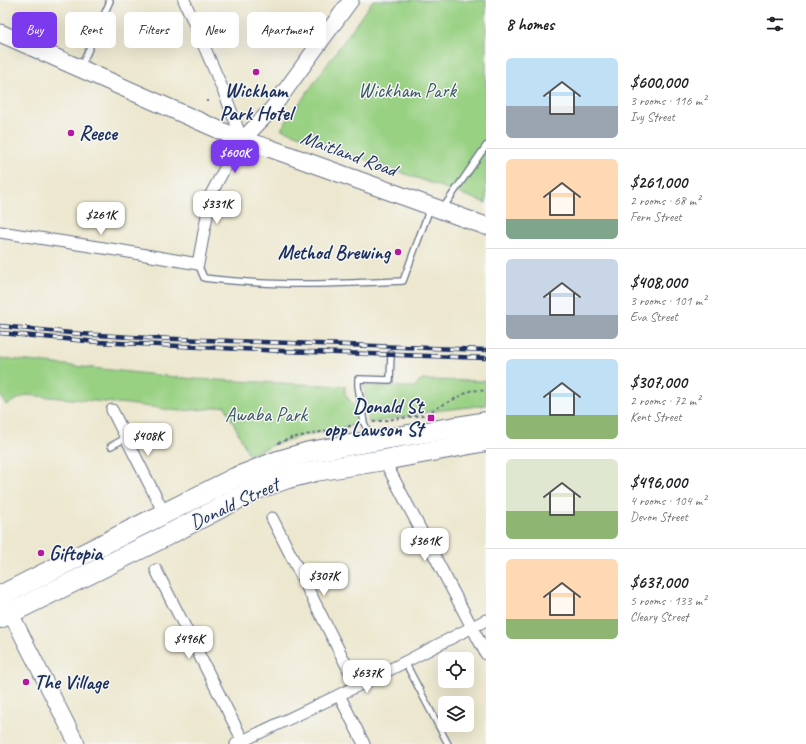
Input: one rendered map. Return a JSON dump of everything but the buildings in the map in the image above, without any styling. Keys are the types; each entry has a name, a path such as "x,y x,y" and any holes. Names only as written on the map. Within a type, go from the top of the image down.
{"highway":[{"name":"Donald Street","path":"0,595 235,478 278,461 310,452 486,422"},
{"path":"373,441 384,460"},
{"name":"Donald Street","path":"5,616 257,489 288,478 315,471 486,441"}],"main road":[{"path":"242,140 271,110 350,0"},
{"name":"Maitland Road","path":"0,33 242,140 486,226"},
{"path":"0,595 5,616 77,744"}],"street":[{"path":"0,232 198,264 211,194 242,140 226,97 184,0"},
{"path":"112,410 164,513"},
{"path":"384,460 486,654"},
{"path":"272,518 357,686"},
{"path":"156,570 240,742 339,695 486,620"},
{"path":"339,695 364,744"}],"lane":[{"path":"80,69 110,1 109,0"},
{"path":"198,264 204,278 218,280 303,285 403,281 436,208 486,146"},
{"path":"373,441 364,423 358,379 390,380 391,354"},
{"path":"111,446 126,438"},
{"path":"405,662 448,744"}],"green space":[{"name":"Wickham Park","path":"373,0 486,0 486,203 281,129"},
{"name":"Awaba Park","path":"0,358 194,379 345,386 345,394 355,407 360,424 301,436 249,455 225,406 179,411 128,404 26,395 6,405 0,394"},
{"path":"420,380 486,381 486,405 426,412 369,423 364,386 414,387"}],"railway":[{"path":"0,326 81,334 148,338 486,350"},
{"path":"0,333 98,342 283,351 486,358"}],"place":[{"name":"Wickham Park Hotel","path":"256,72"},
{"name":"Reece","path":"71,133"},
{"name":"Method Brewing","path":"398,252"},
{"name":"Donald St opp Lawson St","path":"431,418"},
{"name":"Giftopia","path":"41,553"},
{"name":"The Village","path":"26,682"}]}
